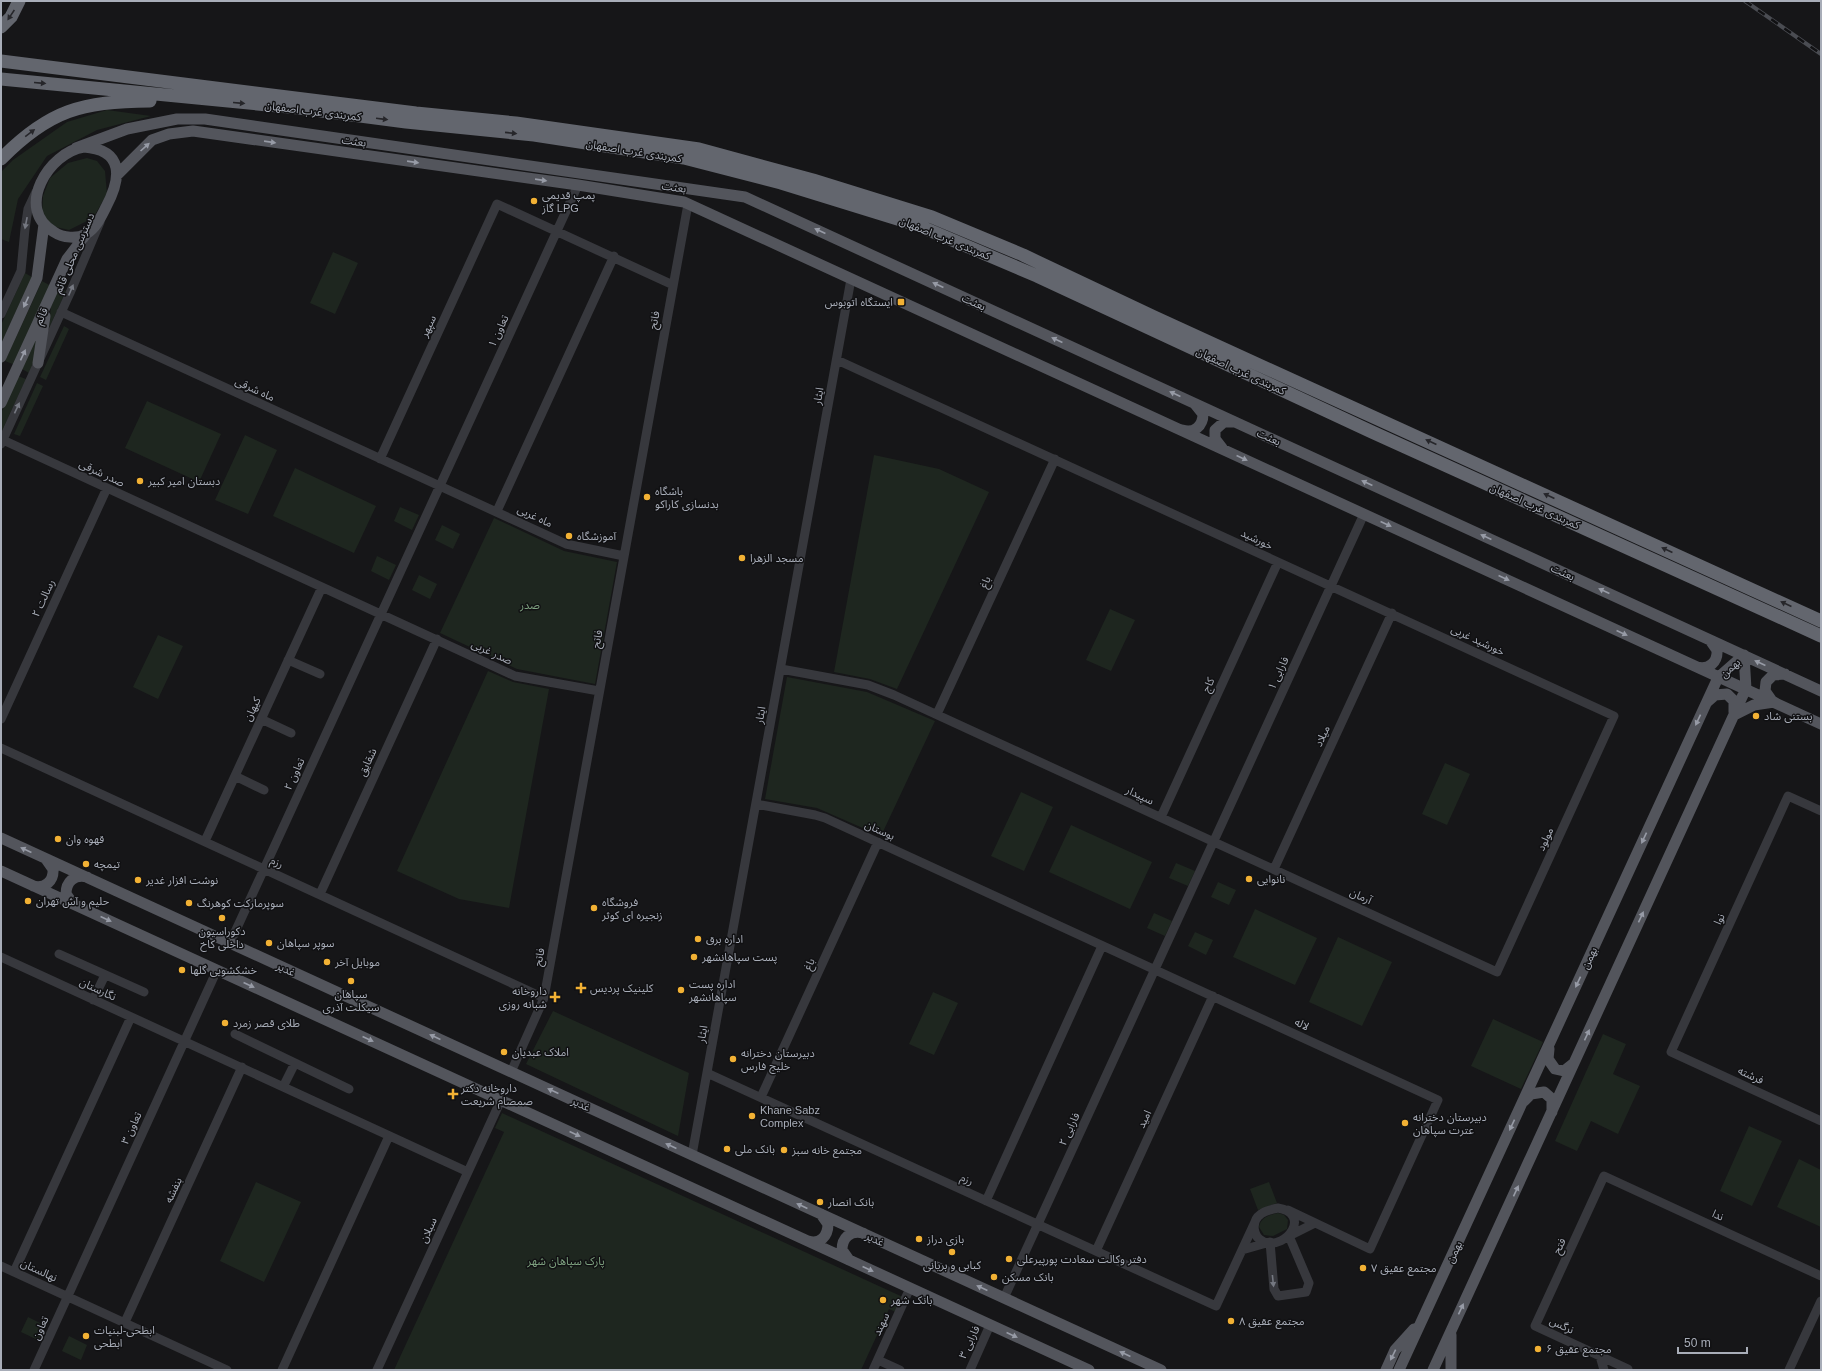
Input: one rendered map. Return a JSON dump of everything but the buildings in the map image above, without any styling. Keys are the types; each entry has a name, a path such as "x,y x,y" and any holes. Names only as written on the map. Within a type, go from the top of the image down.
{"highway":[{"path":"1,27 11,17 19,1"},
{"name":"کمربندی غرب اصفهان","path":"1,61 408,112 516,123 699,149 813,180 932,217 1023,256 1821,620"},
{"name":"کمربندی غرب اصفهان","path":"1,79 299,108 406,122 534,135 684,158 781,182 917,225 1037,276 1372,432 1821,636"},
{"path":"1,159 20,141 41,125 64,112 84,106 115,101 217,101"}],"main road":[{"name":"بعثت","path":"76,148 128,129 177,119 205,119 745,197 1821,691"},
{"name":"بعثت","path":"117,175 152,140 169,134 194,131 578,185 688,204 1821,724"},
{"path":"76,148 92,148 106,154 116,165 117,175 108,202 98,222 87,234 72,237 64,236 50,230 38,214 36,202 39,187 62,155 76,148"},
{"name":"قائم","path":"1,357 37,278 44,224"},
{"name":"قائم","path":"1,403 67,259 87,234"},
{"path":"38,363 47,302"},
{"path":"1182,430 1186,432 1195,430 1202,423 1202,414 1198,405 1194,403"},
{"path":"1223,449 1215,439 1215,430 1224,422 1236,422"},
{"path":"1696,667 1701,668 1710,666 1716,659 1716,646 1709,639"},
{"name":"بهمن","path":"1399,1370 1718,677 1744,655"},
{"name":"بهمن","path":"1433,1370 1746,689 1744,655"},
{"path":"1696,667 1707,684 1706,703"},
{"path":"1774,702 1765,692 1766,682 1773,675 1786,675"},
{"path":"1706,703 1715,694 1727,694 1734,701 1734,714 1754,705 1774,702"},
{"name":"غدیر","path":"1,838 1161,1370"},
{"path":"32,886 42,887 50,882 52,878 52,864 45,858"},
{"path":"1,871 1089,1370"},
{"path":"75,905 68,899 66,894 67,885 70,881 78,877 87,878"},
{"path":"1549,1047 1548,1059 1555,1069 1564,1071 1575,1062"},
{"path":"1523,1101 1531,1094 1544,1092 1552,1099 1552,1112"},
{"path":"807,1241 812,1242 821,1240 827,1233 828,1224 819,1214"},
{"path":"851,1261 844,1255 842,1246 843,1241 850,1234 859,1232 863,1234"},
{"path":"1386,1370 1395,1350 1421,1321"},
{"path":"1451,1332 1451,1370"}],"street":[{"name":"تعاون ۱","path":"381,614 578,185"},
{"path":"1,314 21,271 28,209 39,187"},
{"name":"دسترسی محلی قائم","path":"2,442 62,312 108,202"},
{"name":"سپهر","path":"380,459 497,204 557,231"},
{"name":"فاتح","path":"511,1072 544,998 688,204"},
{"path":"557,231 614,256 673,285"},
{"path":"497,512 614,256"},
{"name":"ایثار","path":"692,1155 851,279"},
{"name":"ماه شرقی","path":"62,312 439,486"},
{"name":"خورشید","path":"837,360 1331,586"},
{"name":"صدر شرقی","path":"2,442 107,488 381,614"},
{"name":"باغ","path":"937,714 1055,459"},
{"name":"ماه غربی","path":"439,486 566,544 624,556"},
{"name":"رسالت ۲","path":"1,719 107,488"},
{"name":"فارابی ۱","path":"1155,970 1364,514"},
{"name":"کاج","path":"1161,818 1278,562"},
{"name":"کیهان","path":"205,841 322,586"},
{"name":"خورشید غربی","path":"1331,586 1614,716"},
{"name":"میلاد","path":"1274,869 1392,613"},
{"name":"صدر غربی","path":"381,614 515,676 599,691"},
{"name":"تعاون ۲","path":"230,943 381,614"},
{"name":"شقایق","path":"320,894 437,639"},
{"path":"288,660 320,674"},
{"name":"سپیدار","path":"781,669 868,686 937,714 1214,842"},
{"name":"مولود","path":"1497,972 1614,716"},
{"path":"261,719 291,732"},
{"name":"رزم","path":"1,748 544,998"},
{"path":"235,776 264,790"},
{"name":"نوا","path":"1671,1052 1788,796 1821,811"},
{"name":"بوستان","path":"756,804 815,815 878,842 1102,946"},
{"name":"باغ","path":"761,1096 878,842"},
{"name":"آرمان","path":"1214,842 1497,972"},
{"path":"986,1201 1102,946"},
{"name":"لاله","path":"1102,946 1438,1100 1370,1249 1315,1223"},
{"path":"59,954 144,992"},
{"name":"نگارستان","path":"1,958 242,1067 468,1172"},
{"name":"تعاون ۳","path":"67,1296 217,970"},
{"name":"فارابی ۲","path":"1004,1298 1155,970"},
{"path":"93,1000 105,975"},
{"name":"امید","path":"1096,1251 1213,996"},
{"path":"14,1272 131,1017"},
{"path":"235,1034 349,1089"},
{"name":"فرشته","path":"1671,1052 1821,1121"},
{"path":"283,1087 295,1063"},
{"name":"بنفشه","path":"125,1322 242,1067"},
{"name":"رزم","path":"707,1073 761,1096 1216,1306 1242,1250"},
{"name":"سبلان","path":"377,1370 501,1100"},
{"path":"282,1370 389,1136"},
{"name":"ندا","path":"1604,1176 1821,1276"},
{"name":"فتح","path":"1535,1326 1604,1176"},
{"path":"1242,1250 1254,1222 1260,1214 1269,1210 1278,1208 1288,1210 1315,1223"},
{"path":"1288,1210 1294,1218 1294,1228 1289,1236"},
{"path":"1254,1222 1257,1237 1261,1240 1270,1242"},
{"path":"1242,1250 1289,1236 1315,1223"},
{"path":"1270,1242 1274,1289 1278,1296 1306,1292 1308,1283 1289,1236"},
{"name":"نهالستان","path":"1,1266 227,1370"},
{"name":"سهند","path":"873,1370 910,1288"},
{"name":"تعاون","path":"34,1370 67,1296"},
{"path":"1789,1370 1821,1301"},
{"name":"فارابی ۳","path":"970,1370 990,1325"},
{"name":"نرگس","path":"1535,1326 1629,1369"},
{"path":"1600,1356 1604,1370"},
{"path":"878,1360 900,1370"},
{"path":"1616,1370 1629,1369"}],"green space":[{"path":"107,110 151,116 97,130 47,156 18,199 9,242 1,239 1,172 13,160 67,122"},
{"path":"87,158 97,161 105,171 107,194 93,218 69,230 51,226 42,214 43,196 50,178 68,163"},
{"path":"333,252 358,263 335,314 310,303"},
{"path":"25,273 32,277 1,344 1,325"},
{"path":"42,281 51,286 15,365 5,361"},
{"path":"59,288 66,291 49,328 51,306"},
{"path":"64,326 69,329 46,380 40,377"},
{"path":"37,336 35,361 29,373 22,369"},
{"path":"18,376 26,379 1,433 1,413"},
{"path":"37,383 43,386 20,436 14,434"},
{"path":"147,401 221,434 199,482 125,448"},
{"path":"245,435 277,450 248,514 215,500"},
{"path":"874,455 939,469 989,492 897,689 870,679 834,672"},
{"path":"295,468 376,506 354,553 273,516"},
{"path":"400,507 419,515 412,530 394,521"},
{"name":"صدر","path":"494,518 564,551 617,562 595,684 517,669 440,633"},
{"path":"442,525 460,534 453,549 435,540"},
{"path":"377,556 396,565 389,580 371,571"},
{"path":"419,575 437,584 430,599 412,590"},
{"path":"1110,609 1135,620 1111,671 1086,660"},
{"path":"158,635 183,646 158,699 133,687"},
{"path":"488,671 513,682 549,689 509,908 459,899 397,871"},
{"path":"787,677 867,692 935,721 881,836 817,808 765,799"},
{"path":"1445,763 1470,774 1447,825 1422,814"},
{"path":"1021,792 1053,807 1024,871 991,856"},
{"path":"1071,825 1152,862 1130,909 1049,872"},
{"path":"1176,863 1195,871 1188,886 1169,878"},
{"path":"1218,882 1236,890 1229,905 1211,897"},
{"path":"1255,909 1317,938 1295,985 1233,957"},
{"path":"1154,913 1172,921 1165,936 1147,928"},
{"path":"1195,932 1213,940 1206,955 1188,946"},
{"path":"1338,937 1392,962 1362,1026 1309,1002"},
{"path":"933,992 958,1003 934,1055 909,1044"},
{"path":"553,1011 689,1073 678,1136 526,1064"},
{"path":"1493,1019 1543,1042 1521,1089 1471,1066"},
{"path":"1603,1034 1626,1044 1613,1074 1640,1086 1618,1134 1591,1121 1577,1151 1555,1141"},
{"name":"پارک سپاهان شهر","path":"502,1113 905,1298 898,1313 889,1309 861,1370 394,1370 504,1132 495,1128"},
{"path":"1749,1126 1782,1141 1752,1206 1720,1191"},
{"path":"1799,1159 1821,1170 1821,1227 1777,1207"},
{"path":"256,1182 301,1202 264,1282 220,1261"},
{"path":"1269,1182 1277,1203 1258,1210 1250,1189"},
{"path":"1278,1213 1284,1215 1288,1220 1287,1229 1273,1236 1264,1235 1259,1227 1260,1224 1264,1219"},
{"path":"28,1317 46,1326 40,1341 21,1332"},
{"path":"69,1336 87,1345 81,1360 62,1351"}],"railway":[{"path":"1745,1 1821,54"}],"place":[{"name":"پمپ قدیمی گاز LPG","path":"534,201"},
{"name":"ایستگاه اتوبوس","path":"901,302"},
{"name":"دبستان امیر کبیر","path":"140,481"},
{"name":"باشگاه بدنسازی کاراکو","path":"647,497"},
{"name":"آموزشگاه","path":"569,536"},
{"name":"مسجد الزهرا","path":"742,558"},
{"name":"بستنی شاد","path":"1756,716"},
{"name":"قهوه وان","path":"58,839"},
{"name":"تیمچه","path":"86,864"},
{"name":"نانوایی","path":"1249,879"},
{"name":"نوشت افزار غدیر","path":"138,880"},
{"name":"حلیم و آش تهران","path":"28,901"},
{"name":"سوپرمارکت کوهرنگ","path":"189,903"},
{"name":"فروشگاه زنجیره ای کوثر","path":"594,908"},
{"name":"دکوراسیون داخلی کاخ","path":"222,918"},
{"name":"اداره برق","path":"698,939"},
{"name":"سوپر سپاهان","path":"269,943"},
{"name":"پست سپاهانشهر","path":"694,957"},
{"name":"موبایل آخر","path":"327,962"},
{"name":"خشکشویی گلها","path":"182,970"},
{"name":"سپاهان سیکلت آذری","path":"351,981"},
{"name":"کلینیک پردیس","path":"581,988"},
{"name":"اداره پست سپاهانشهر","path":"681,990"},
{"name":"داروخانه شبانه روزی","path":"555,997"},
{"name":"طلای قصر زمرد","path":"225,1023"},
{"name":"املاک عبدیان","path":"504,1052"},
{"name":"دبیرستان دخترانه خلیج فارس","path":"733,1059"},
{"name":"داروخانه دکتر صمصام شریعت","path":"453,1094"},
{"name":"Khane Sabz Complex","path":"752,1116"},
{"name":"دبیرستان دخترانه عترت سپاهان","path":"1405,1123"},
{"name":"بانک ملی","path":"727,1149"},
{"name":"مجتمع خانه سبز","path":"784,1150"},
{"name":"بانک انصار","path":"820,1202"},
{"name":"بازی دراز","path":"919,1239"},
{"name":"کبابی و بریانی","path":"952,1252"},
{"name":"دفتر وکالت سعادت پورپیرعلی","path":"1009,1259"},
{"name":"مجتمع عقیق ۷","path":"1363,1268"},
{"name":"بانک مسکن","path":"994,1277"},
{"name":"بانک شهر","path":"883,1300"},
{"name":"مجتمع عقیق ۸","path":"1231,1321"},
{"name":"ابطحی-لبنیات ابطحی","path":"86,1336"},
{"name":"مجتمع عقیق ۶","path":"1538,1349"}]}
